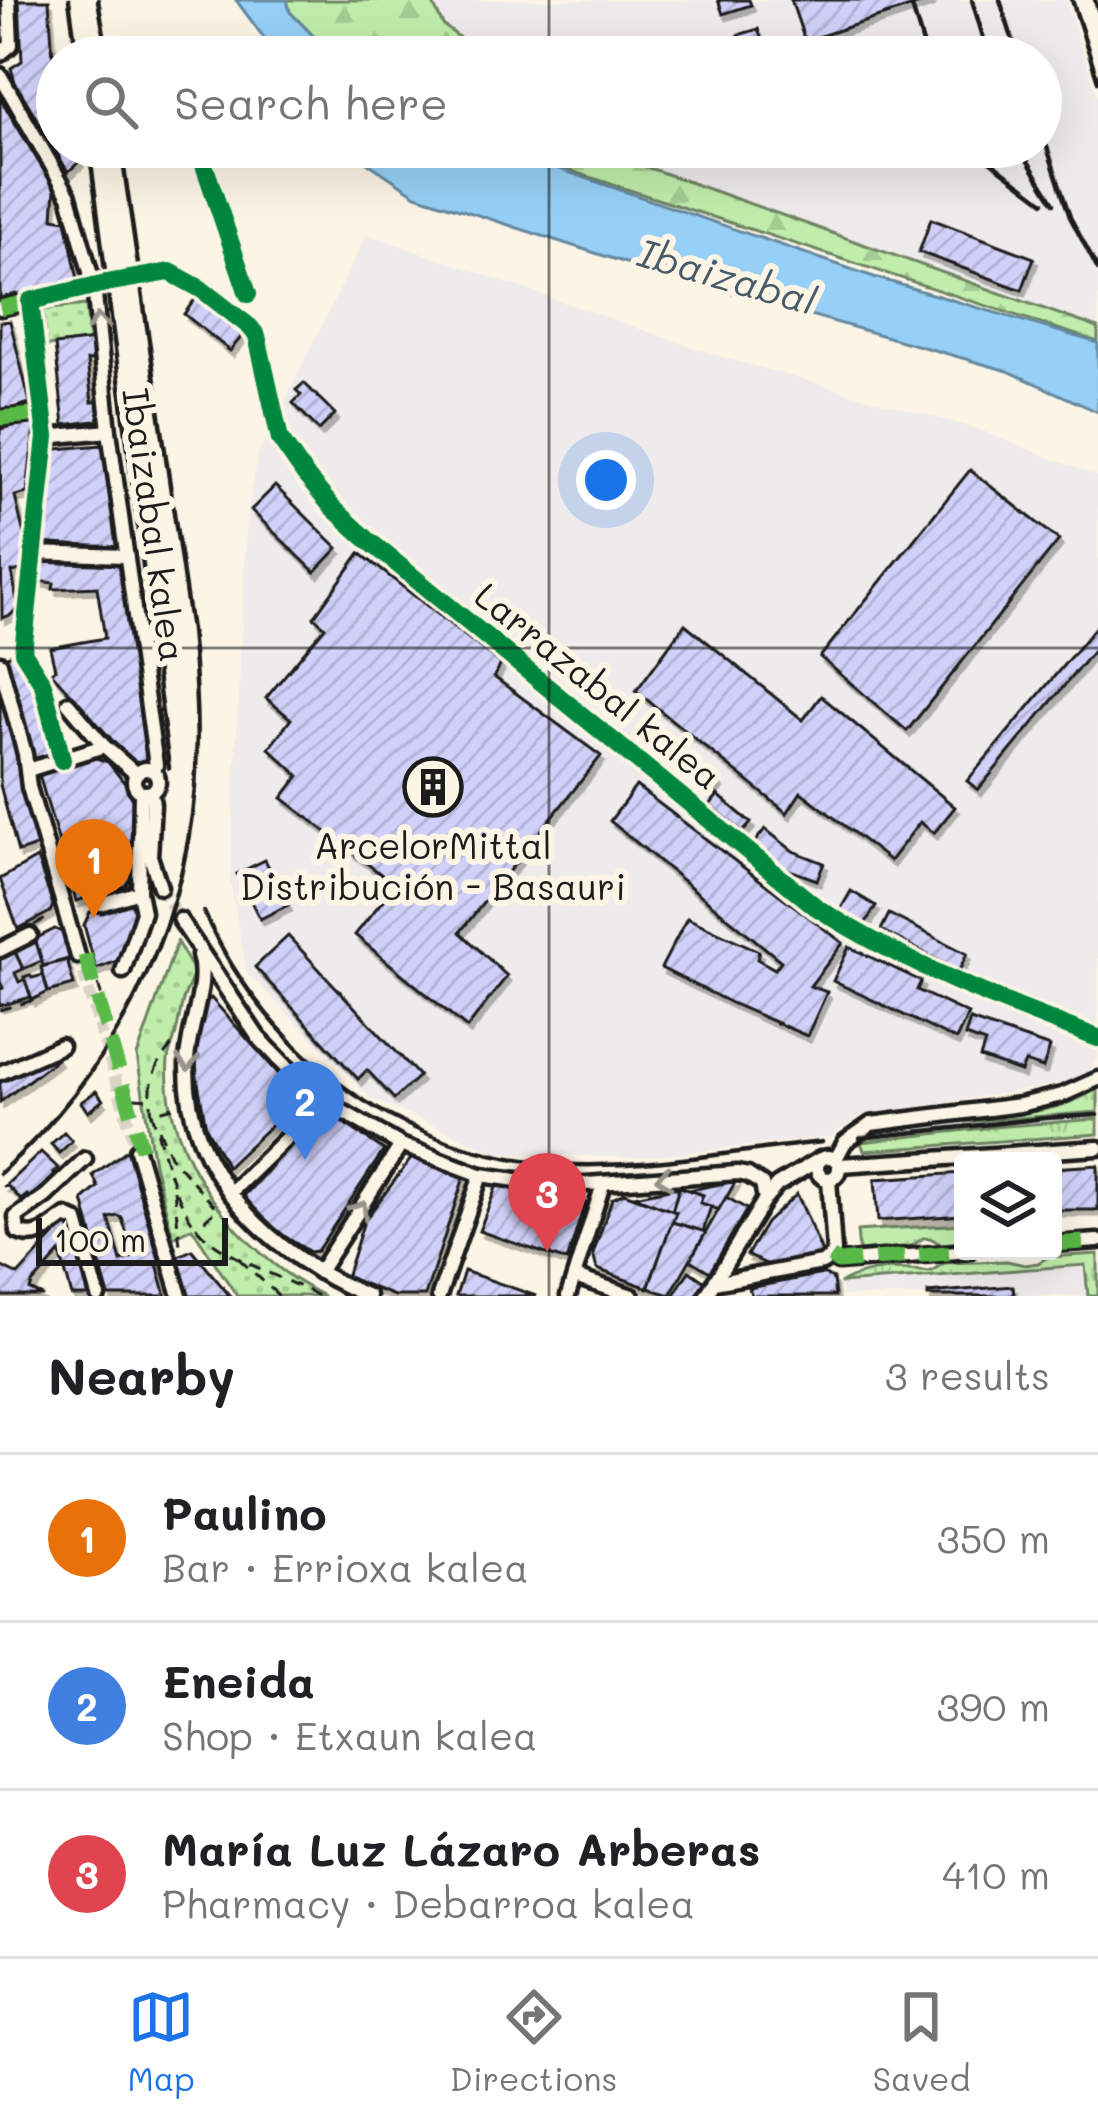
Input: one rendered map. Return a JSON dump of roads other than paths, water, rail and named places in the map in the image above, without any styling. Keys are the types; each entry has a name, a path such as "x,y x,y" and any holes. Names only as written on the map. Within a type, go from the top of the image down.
{"street":[{"path":"0,54 10,45 9,0"},
{"name":"Ibaizabal kalea","path":"0,75 36,138"},
{"name":"Ibaizabal kalea","path":"53,168 69,196 94,286 154,771"},
{"name":"Larrazabal kalea","path":"170,272 257,336 280,439 332,507 368,540 816,907 869,941 928,970 1098,1038"},
{"path":"0,308 121,280"},
{"path":"30,301 46,437 23,652 43,684 62,760"},
{"path":"0,418 44,414"},
{"path":"46,437 110,431"},
{"path":"33,553 126,556"},
{"path":"0,664 29,787 78,956"},
{"path":"68,703 104,746 136,774"},
{"path":"28,770 104,746"},
{"path":"146,793 158,785 154,771 142,769 134,784 153,804 150,856 160,887"},
{"path":"123,971 142,912 139,892 146,793"},
{"path":"101,904 139,892"},
{"path":"180,920 258,1036 291,1070 325,1100 401,1145 481,1174 559,1186 725,1172 748,1174 761,1184 777,1185"},
{"path":"0,950 30,935"},
{"path":"197,948 202,963 188,1046 188,1085 209,1155 240,1208 280,1247 368,1296"},
{"path":"199,993 229,996"},
{"path":"0,1073 61,1046"},
{"path":"706,1296 777,1185 792,1177 838,1173 845,1142 871,1124 1020,1105 1062,1095 1098,1079"},
{"path":"230,1193 325,1100"},
{"path":"319,1272 401,1145"},
{"path":"714,1283 822,1263 831,1257 823,1171 826,1156 838,1162 1098,1148"},
{"path":"137,1150 180,1296"},
{"path":"85,1159 16,1217 16,1224 18,1232 27,1236 37,1235 66,1216 77,1221 98,1296"},
{"path":"439,1296 481,1174"},
{"path":"568,1296 603,1184"},
{"path":"761,1184 765,1199"},
{"path":"1062,1243 1098,1241"},
{"path":"831,1257 838,1262 954,1252"},
{"path":"575,1277 632,1296"}],"water":[{"path":"236,0 287,0 290,12 313,36 263,36"},
{"name":"Ibaizabal","path":"376,168 556,168 874,277 1098,343 1098,412 1008,371 626,263 416,195"}],"tunnel":[{"path":"120,280 170,272"},
{"path":"160,887 180,920"},
{"path":"78,956 137,1150"}],"railway":[{"path":"69,0 74,36"},
{"path":"98,0 104,36"},
{"path":"972,0 983,36"},
{"path":"1000,0 1011,36"},
{"path":"1072,0 1098,81"},
{"path":"1095,0 1098,10"},
{"path":"912,7 921,36"},
{"path":"92,168 169,768"},
{"path":"0,1173 76,1092 135,999 175,896 195,787 191,630 124,168"},
{"path":"999,168 1044,202"},
{"path":"1032,168 1054,203"},
{"path":"1054,168 1070,217 1098,270"},
{"path":"204,912 232,966 267,1015 307,1057 353,1093 403,1123 457,1145 515,1159 606,1165 822,1142"},
{"path":"860,1138 1098,1115"}],"place":[{"name":"ArcelorMittal Distribución - Basauri","path":"433,787"},
{"name":"Paulino","path":"94,918"},
{"name":"Eneida","path":"305,1160"},
{"name":"María Luz Lázaro Arberas","path":"547,1252"}]}
